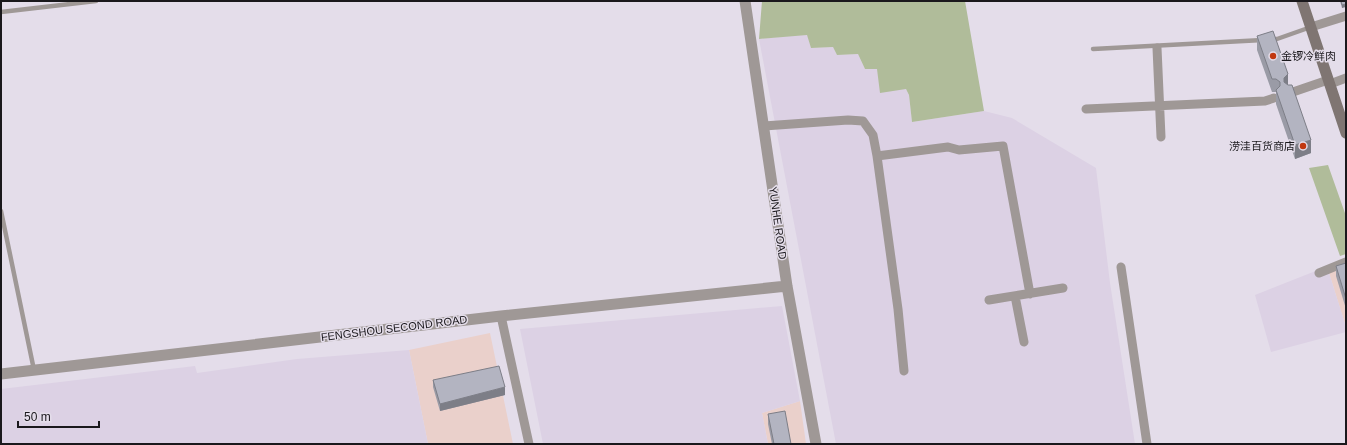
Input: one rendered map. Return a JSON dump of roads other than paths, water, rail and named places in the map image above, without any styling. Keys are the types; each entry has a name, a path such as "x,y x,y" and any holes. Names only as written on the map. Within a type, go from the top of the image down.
{"main road":[{"path":"1302,1 1346,133"}],"street":[{"name":"YUNHE ROAD","path":"745,1 787,286 816,444"},
{"path":"1311,27 1346,16"},
{"path":"1157,48 1161,137"},
{"path":"1290,92 1346,78"},
{"path":"1086,109 1265,101 1274,98"},
{"path":"764,126 848,120 863,121 873,135 898,309 904,371"},
{"path":"877,156 948,147 959,150 1003,146 1030,294"},
{"path":"1319,273 1346,262"},
{"path":"1122,267 1147,444"},
{"name":"FENGSHOU SECOND ROAD","path":"1,374 501,316 787,286"},
{"path":"989,300 1064,288"},
{"path":"1015,296 1024,342"},
{"path":"501,316 529,444"}],"lane":[{"path":"1,12 96,1"},
{"path":"1093,49 1277,39 1311,27"},
{"path":"1,211 34,370"}],"place":[{"name":"金锣冷鲜肉","path":"1273,56"},
{"name":"涝洼百货商店","path":"1303,146"}]}
